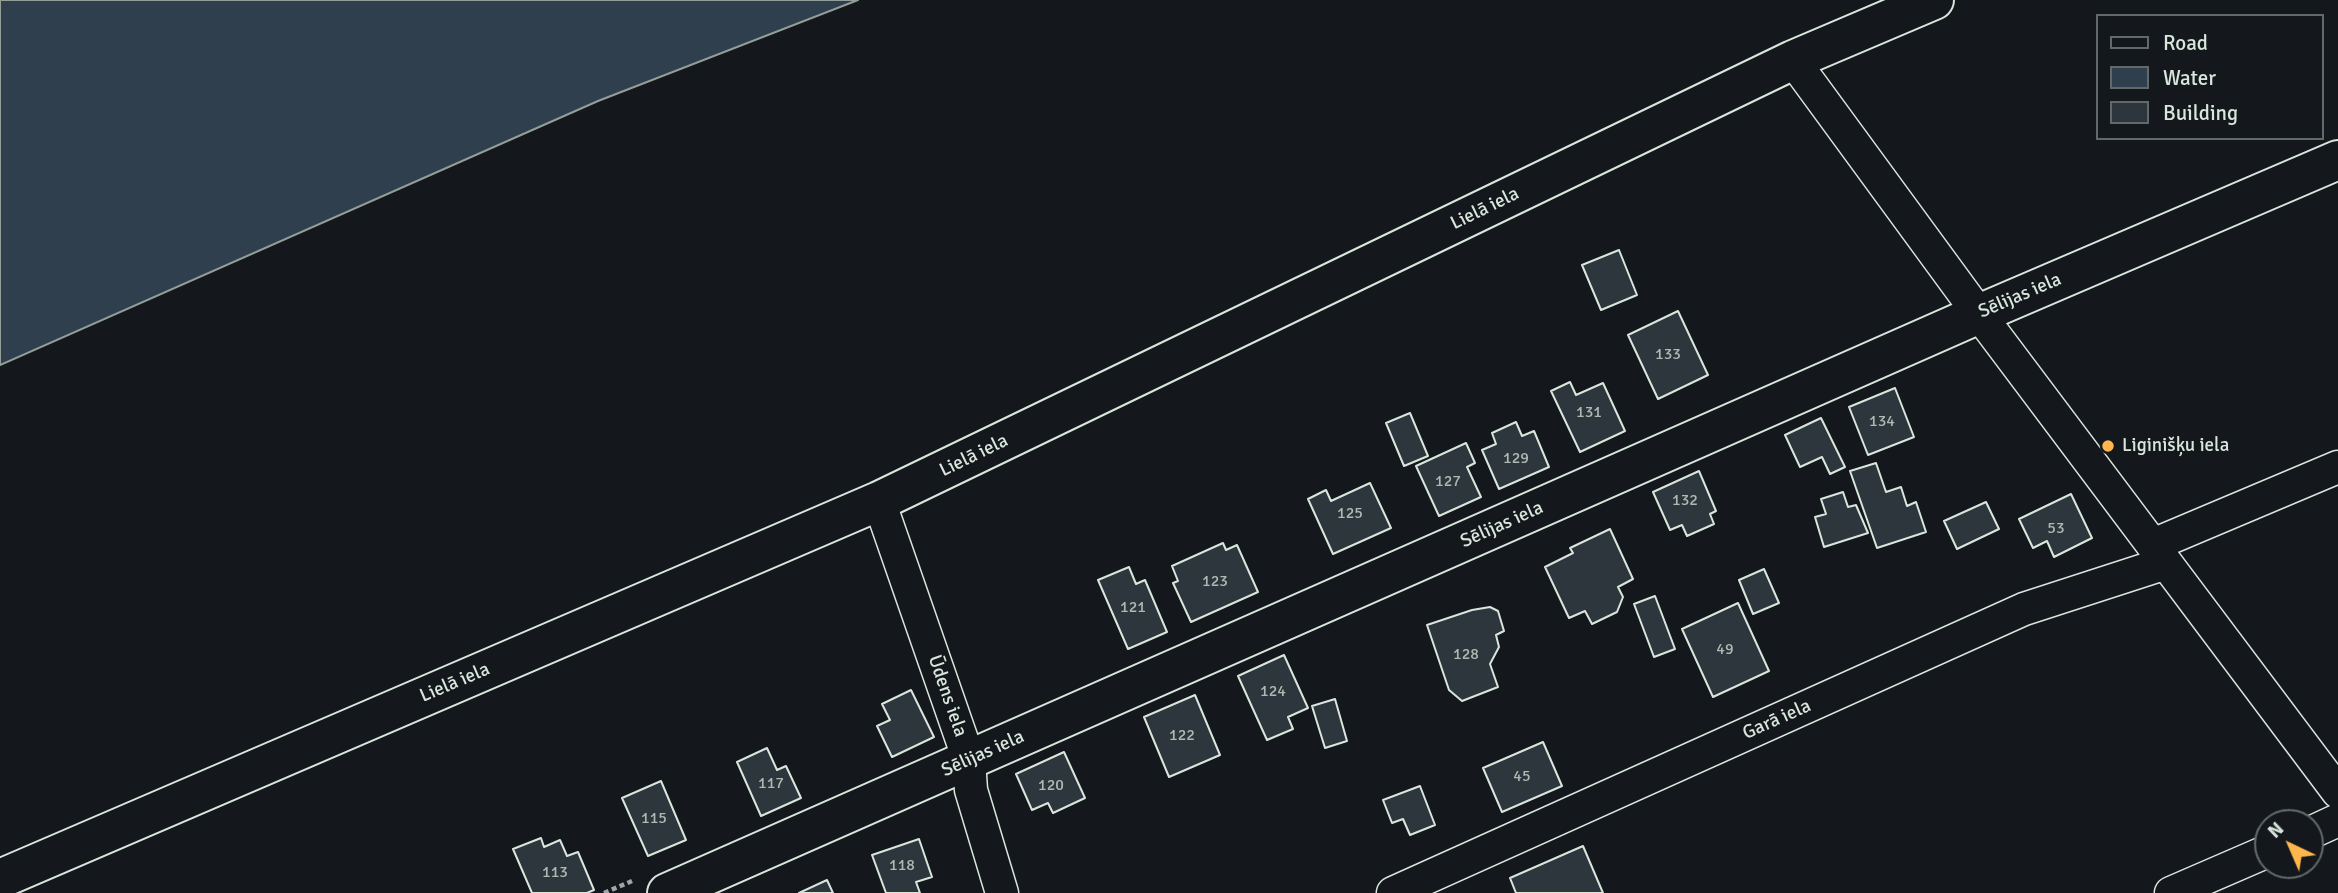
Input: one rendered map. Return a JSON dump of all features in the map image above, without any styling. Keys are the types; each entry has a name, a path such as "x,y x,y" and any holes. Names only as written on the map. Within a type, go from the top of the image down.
{"main road":[{"name":"Lielā iela","path":"0,879 879,501 1793,60 1934,0"},
{"name":"Sēlijas iela","path":"667,893 1979,314 2338,160"}],"street":[{"path":"1793,60 1979,314 2338,792"},
{"name":"Garā iela","path":"1392,893 2024,609 2160,554 2338,467"},
{"name":"Ūdens iela","path":"879,501 969,760 971,790 1002,893"},
{"path":"2171,893 2254,857"}],"water":[{"path":"0,0 858,0 598,101 0,365"}],"building":[{"path":"1619,250 1637,295 1601,310 1582,265"},
{"path":"1678,311 1708,375 1658,399 1628,335"},
{"path":"1570,382 1576,395 1603,383 1625,431 1580,452 1551,391"},
{"path":"1895,388 1914,437 1868,455 1849,407"},
{"path":"1410,413 1428,456 1404,466 1386,423"},
{"path":"1821,418 1845,467 1830,474 1822,457 1800,467 1785,435"},
{"path":"1516,422 1522,436 1534,431 1549,467 1499,489 1482,450 1496,444 1492,433"},
{"path":"1466,443 1475,463 1467,467 1481,497 1439,516 1416,466"},
{"path":"1876,463 1886,492 1901,487 1907,506 1916,502 1926,532 1877,548 1850,471"},
{"path":"1699,471 1716,511 1710,514 1714,524 1687,536 1682,525 1670,530 1653,492"},
{"path":"1370,483 1391,528 1333,554 1308,499 1326,490 1331,501"},
{"path":"1843,492 1848,507 1856,505 1868,533 1824,547 1815,517 1826,514 1821,499"},
{"path":"2071,494 2092,538 2054,557 2047,541 2033,548 2019,519"},
{"path":"1986,502 1999,529 1957,549 1944,521"},
{"path":"1610,529 1633,579 1618,587 1623,597 1617,612 1592,624 1585,611 1569,618 1545,567 1573,553 1570,548"},
{"path":"1223,543 1226,550 1237,545 1258,592 1191,622 1173,583 1178,581 1172,566"},
{"path":"1129,567 1136,584 1145,580 1167,632 1128,649 1098,580"},
{"path":"1764,569 1779,603 1753,614 1739,580"},
{"path":"1655,596 1675,649 1654,657 1634,604"},
{"path":"1738,603 1769,671 1713,697 1682,629"},
{"path":"1490,607 1498,611 1504,631 1496,635 1499,647 1490,664 1498,687 1462,701 1449,690 1427,625"},
{"path":"1284,655 1308,708 1288,717 1293,729 1267,740 1238,676"},
{"path":"911,690 934,737 892,757 877,726 890,720 882,704"},
{"path":"1195,695 1220,755 1169,777 1144,717"},
{"path":"1335,699 1347,741 1325,748 1312,706"},
{"path":"1543,742 1562,786 1502,812 1483,768"},
{"path":"767,748 777,770 786,766 801,798 761,816 737,762"},
{"path":"1064,752 1085,798 1053,813 1048,803 1032,810 1016,774"},
{"path":"661,781 686,840 648,856 622,798"},
{"path":"1420,786 1435,825 1410,835 1403,819 1392,823 1383,800"},
{"path":"541,838 544,847 560,840 567,856 578,852 594,890 587,893 532,893 513,849"},
{"path":"919,839 932,877 916,882 920,893 886,893 872,855"},
{"path":"1583,846 1603,893 1516,893 1510,878"},
{"path":"827,880 833,893 799,893"}],"place":[{"name":"Liginišķu iela","path":"2108,446"}]}
